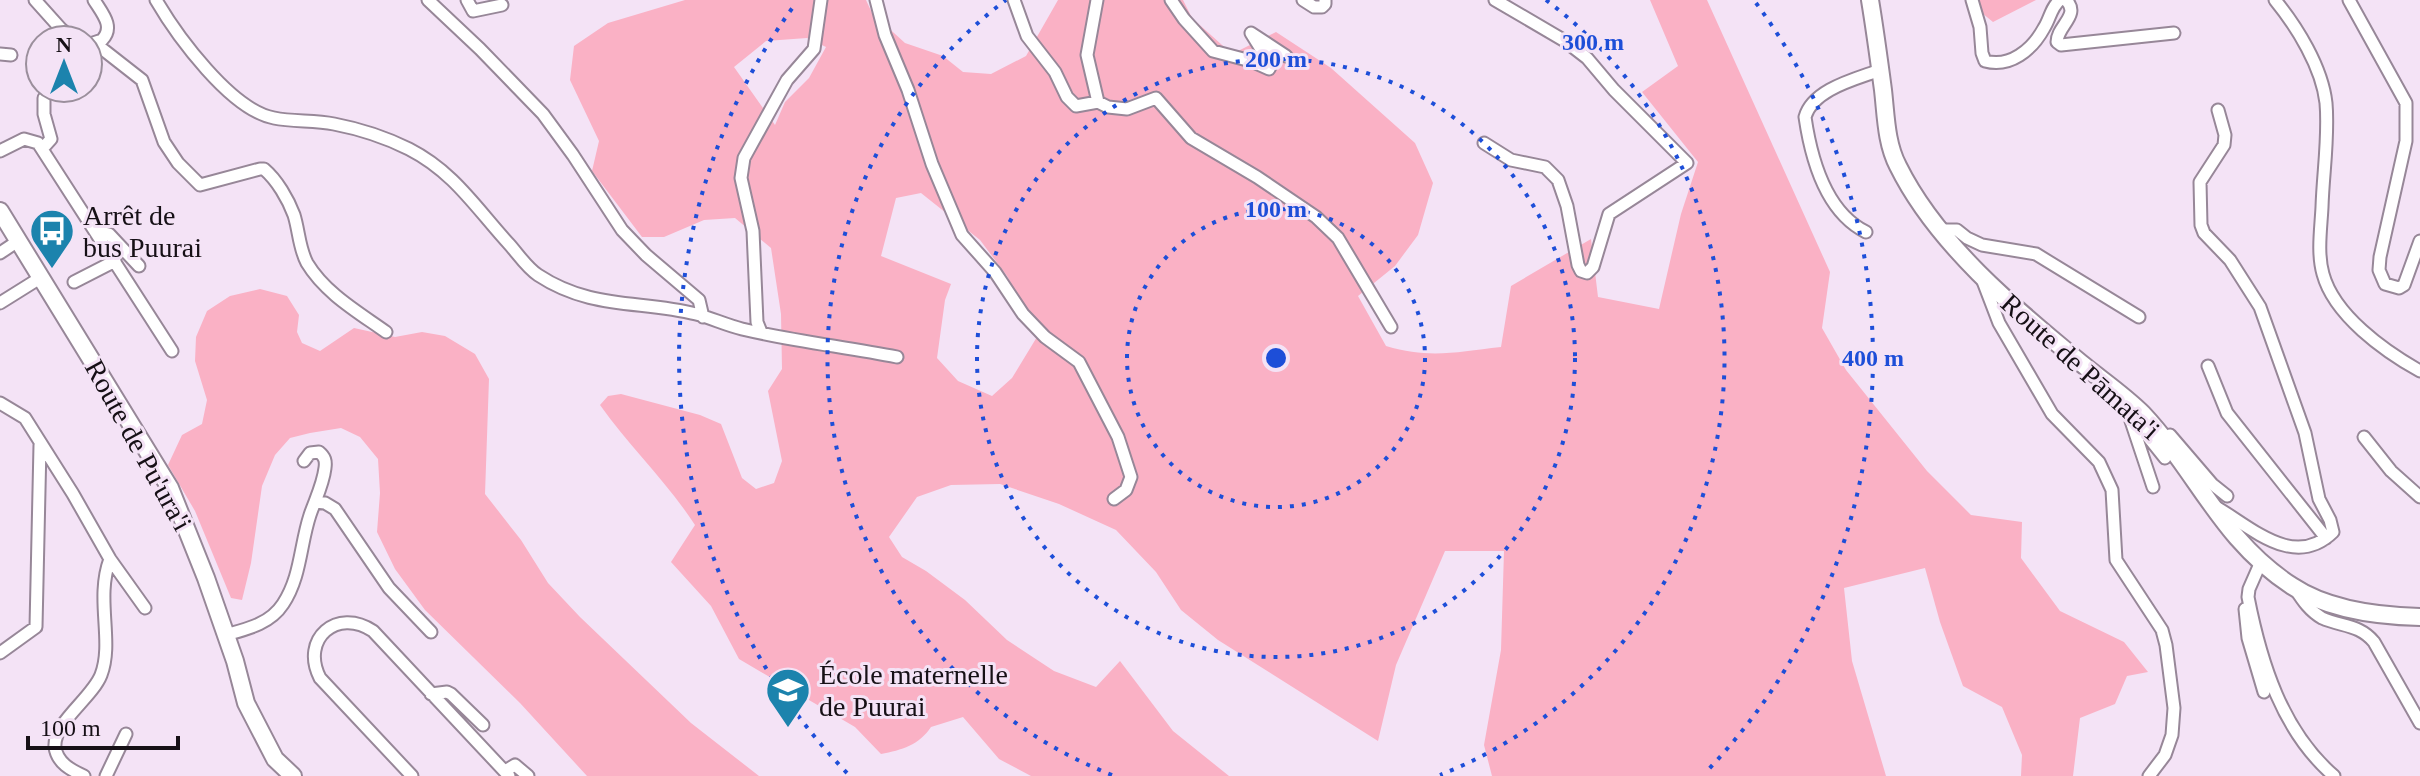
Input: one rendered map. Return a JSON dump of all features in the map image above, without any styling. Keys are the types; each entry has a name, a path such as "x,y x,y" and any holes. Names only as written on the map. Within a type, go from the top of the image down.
{"main road":[{"name":"Route de Pāmata'i","path":"1870,0 1888,134 1896,162 1916,196 1981,276 2156,430 2238,542 2260,564 2294,588 2335,605 2420,617"},
{"name":"Route de Pu'ura'i","path":"1,216 170,488 189,531 246,703 275,759 293,776"}],"street":[{"path":"35,0 57,24"},
{"path":"94,0 107,23 107,35 104,37"},
{"path":"156,0 184,41 229,93 270,118 361,130 419,154 466,191 492,226 536,274 561,287 608,304 665,309 761,332 897,357"},
{"path":"428,0 543,114 622,230 699,300 703,317"},
{"path":"467,0 473,11 502,5"},
{"path":"761,332 757,322 751,216 741,178 744,158 787,80 814,49 821,0"},
{"path":"876,0 885,35 908,90 932,164 962,235 995,272 1023,314 1045,337 1079,362 1118,437 1131,477 1126,490 1114,499"},
{"path":"1014,0 1027,36 1076,106 1098,102 1108,107 1127,109 1156,98 1191,138 1316,217 1338,238 1391,327"},
{"path":"1097,0 1087,55 1098,102"},
{"path":"1171,0 1213,51 1269,69 1271,65 1251,33 1286,56"},
{"path":"1303,0 1314,7 1322,7 1325,0"},
{"path":"1484,143 1511,160 1545,167 1558,180 1567,206 1578,265 1581,271 1587,273 1593,267 1609,214 1687,163 1614,90 1587,58 1565,41 1495,0"},
{"path":"1972,0 1980,27 1982,53 1985,61 1994,63 2008,62 2034,42 2055,3 2060,0"},
{"path":"2066,0 2072,6 2072,12 2057,34 2057,42 2061,45 2174,33"},
{"path":"2275,0 2304,44 2319,75 2326,102 2320,247 2323,276 2343,308 2372,340 2420,371"},
{"path":"2349,0 2406,103 2406,141 2380,257 2379,270 2385,284 2399,288 2404,285 2420,241"},
{"path":"104,53 142,80 164,142 200,185 264,169 273,176 294,215 301,249 319,280 386,332"},
{"path":"1866,232 1844,217 1820,174 1805,117 1814,101 1880,70"},
{"path":"42,149 51,139 44,104"},
{"path":"2208,503 2232,515 2264,539 2283,546 2309,546 2333,532 2319,499 2305,433 2260,307 2230,260 2204,233 2201,225 2200,182 2224,145 2225,135 2218,110"},
{"path":"0,151 24,139 38,143 172,351"},
{"path":"293,247 294,215"},
{"path":"1942,230 1957,230 1982,245 2036,254 2139,317"},
{"path":"96,231 109,234 139,266"},
{"path":"0,253 18,241"},
{"path":"74,282 115,261"},
{"path":"1981,276 1999,323 2052,414 2099,462 2112,490 2116,560 2162,630 2174,708 2172,735 2165,755 2149,776"},
{"path":"0,303 40,278"},
{"path":"2208,366 2227,413 2326,538"},
{"path":"0,403 25,418 110,559 145,608"},
{"path":"2127,403 2165,458"},
{"path":"2127,403 2153,487"},
{"path":"2156,430 2169,435 2212,484 2227,496"},
{"path":"2364,437 2391,471 2420,497"},
{"path":"0,653 36,627 40,445"},
{"path":"225,635 257,626 284,604 296,576 310,515 323,479 324,457 319,452 314,452 304,461"},
{"path":"315,502 335,509 389,588 431,632"},
{"path":"84,776 66,767 59,759 56,740 64,723 88,696 102,673 106,645 104,575 110,559"},
{"path":"2260,564 2245,598 2244,614 2264,692"},
{"path":"2294,588 2306,605 2320,617 2364,631 2374,642 2420,723"},
{"path":"2249,589 2258,640 2291,727 2304,746 2334,776"},
{"path":"412,776 320,678 314,661 318,640 330,628 340,623 357,622 366,626 388,645 507,774 515,765 528,776"},
{"path":"2162,630 2175,639"},
{"path":"431,694 451,694 483,725"},
{"path":"106,776 126,734"}],"shaded area":[{"path":"685,0 866,0 872,13 905,43 943,56 963,72 991,74 1026,56 1058,0 1183,0 1192,18 1232,54 1276,32 1331,68 1415,143 1433,183 1418,235 1395,266 1358,296 1386,346 1443,353 1501,347 1511,286 1591,239 1598,297 1659,309 1681,214 1698,162 1642,92 1678,66 1650,0 1707,0 1830,272 1822,328 1846,370 1927,471 1971,515 2022,522 2021,558 2060,611 2124,642 2148,672 2127,676 2115,704 2080,718 2073,776 2021,776 2022,755 2002,707 1963,686 1925,568 1844,588 1852,661 1886,776 1492,776 1484,745 1501,650 1504,551 1445,551 1396,665 1378,741 1218,640 1181,610 1156,572 1116,530 1059,504 1000,484 951,485 917,497 889,537 902,557 965,600 1007,640 1054,671 1096,687 1120,661 1173,731 1229,776 1031,776 999,759 963,717 931,727 909,746 881,754 855,727 739,659 711,606 671,562 695,525 600,405 608,396 621,394 700,415 721,424 742,478 756,489 774,483 782,461 768,391 782,369 781,314 771,248 735,218 704,220 664,237 642,237 592,171 599,141 570,80 574,46 608,23","holes":["807,38 826,47 809,78 785,102 775,125 734,67 766,41","921,193 980,240 1019,298 1043,327 1012,378 992,396 958,381 937,358 945,300 951,284 881,256 896,198"]},
{"path":"1966,0 2036,0 1993,22"},
{"path":"260,289 287,296 299,315 297,332 302,343 320,351 354,328 395,337 422,332 445,336 475,354 489,379 485,494 521,540 548,583 580,617 691,723 759,776 587,776 520,703 425,610 395,569 377,532 380,493 378,459 360,437 341,428 290,438 275,455 262,486 251,563 242,600 231,598 195,511 168,465 182,435 202,424 207,400 195,361 196,337 207,311 230,296"}],"place":[{"name":"Arrêt de bus Puurai","path":"52,270"},
{"name":"École maternelle de Puurai","path":"788,729"}]}
